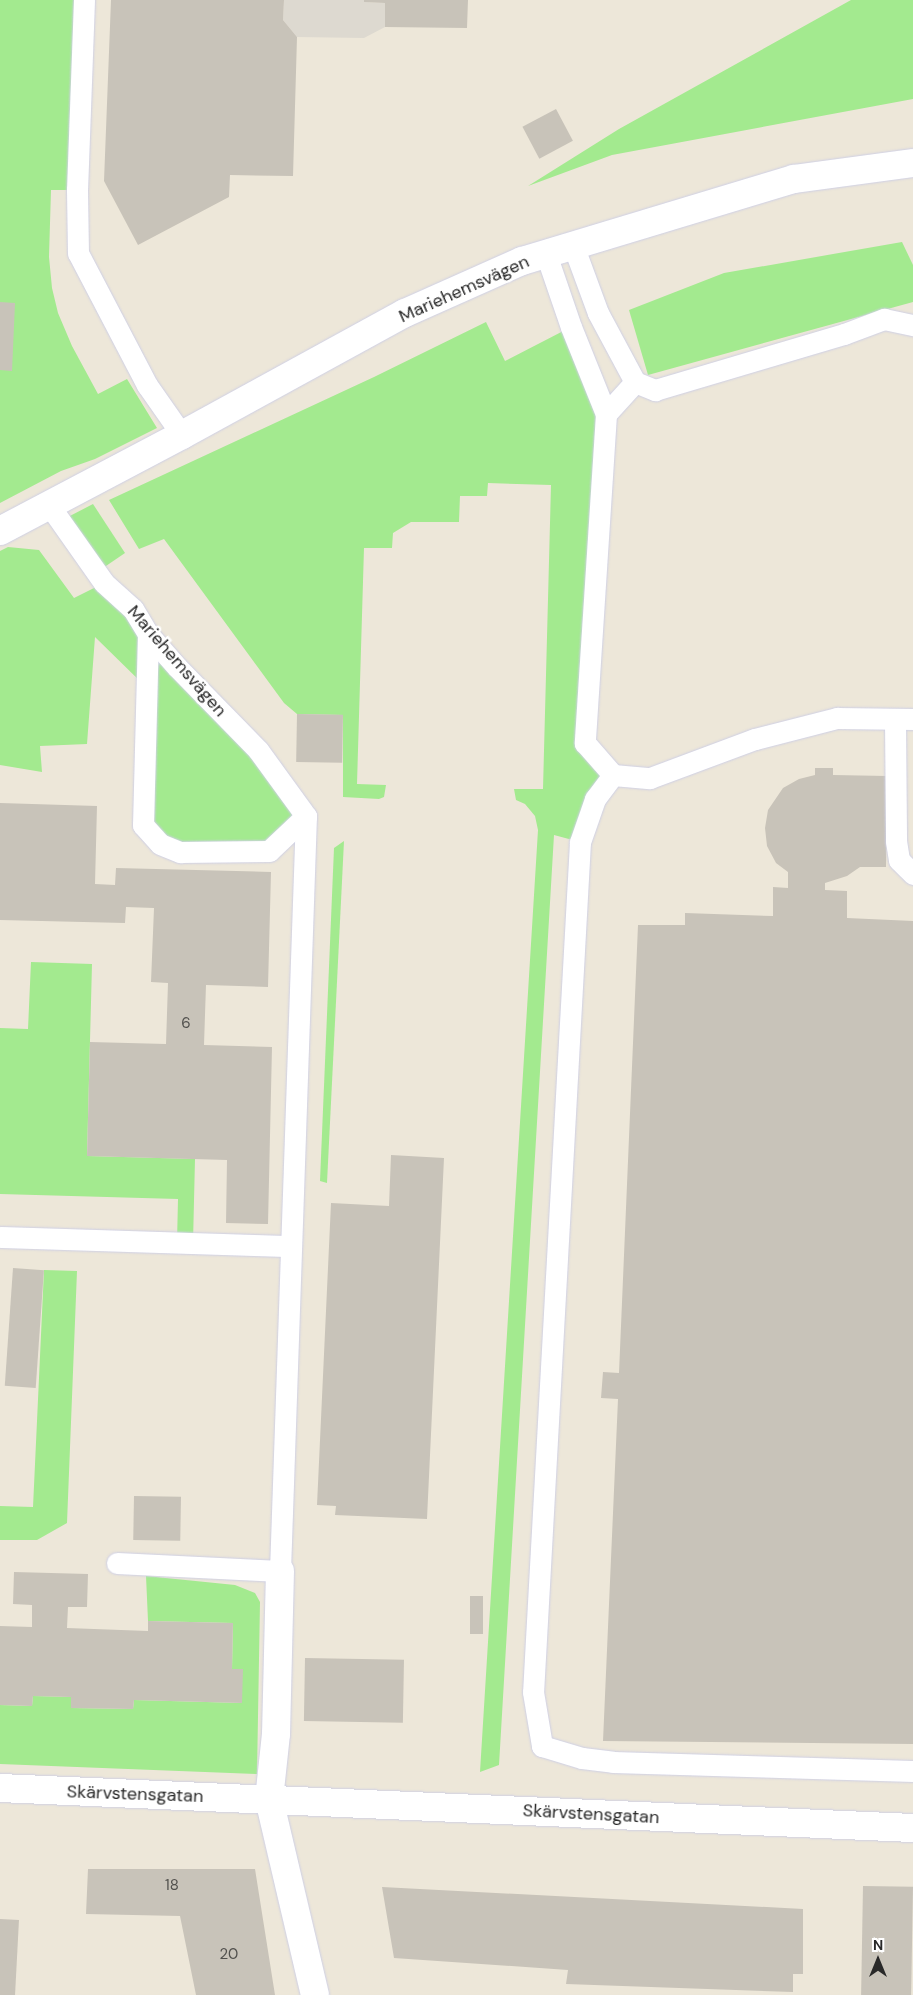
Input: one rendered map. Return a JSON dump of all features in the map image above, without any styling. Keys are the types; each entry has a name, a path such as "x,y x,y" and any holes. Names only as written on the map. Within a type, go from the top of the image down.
{"street":[{"name":"Mariehemsvägen","path":"0,531 405,314 522,261 794,179 913,163"},
{"path":"280,1571 276,1734 269,1799 315,1995"},
{"name":"Skärvstensgatan","path":"0,1788 913,1828"}],"lane":[{"path":"84,0 77,190 78,253 147,385 182,435"},
{"path":"574,245 598,313 635,382 655,390 844,334 884,319 913,324"},
{"path":"546,254 571,328 606,414 584,743 613,775 650,778 755,739 837,718 904,719 896,841 900,860 913,874"},
{"path":"606,414 635,382"},
{"name":"Mariehemsvägen","path":"49,505 104,583 133,609 148,634 258,750 306,816"},
{"path":"148,634 144,826 160,844 180,852 269,851 306,816"},
{"path":"613,775 595,799 580,842 533,1692 542,1746 582,1758 613,1762 913,1770"},
{"path":"117,1563 280,1571 306,816"},
{"path":"0,1237 291,1246"}],"green space":[{"path":"0,0 84,0 77,190 51,190 49,257 52,288 58,313 72,346 98,394 127,379 157,428 95,459 61,471 0,503"},
{"path":"851,0 913,0 913,99 612,155 528,186 619,129"},
{"path":"902,242 913,265 913,302 648,375 629,310 724,273"},
{"path":"486,322 505,361 571,327 606,414 585,743 613,775 580,842 554,835 499,1765 480,1772 538,830 535,816 525,804 516,800 514,789 543,789 551,485 488,483 487,496 460,496 459,522 411,522 393,533 392,548 364,548 357,784 386,785 384,797 379,799 343,797 343,715 297,714 284,703 164,539 139,549 109,500 374,377"},
{"path":"93,504 125,553 103,568 66,518"},
{"path":"8,547 39,550 74,598 104,583 306,816 269,851 180,852 143,825 147,688 95,637 87,744 40,746 42,772 0,765 0,551"},
{"path":"344,841 327,1183 320,1181 334,848"},
{"path":"31,962 92,964 87,1156 195,1159 193,1243 177,1242 178,1199 0,1194 0,1028 28,1029"},
{"path":"44,1270 77,1271 67,1523 37,1540 0,1540 0,1506 33,1507"},
{"path":"146,1576 235,1585 255,1593 260,1602 257,1774 0,1764 0,1705 32,1706 33,1696 71,1697 71,1708 133,1709 134,1700 242,1703 232,1669 233,1623 148,1621"}],"shaded area":[{"path":"284,0 364,0 364,2 385,3 385,27 364,38 297,37 283,20"}],"building":[{"path":"111,0 284,0 283,20 297,37 293,176 230,175 229,197 138,245 104,181"},
{"path":"364,0 468,0 467,28 385,27 385,3 364,2"},
{"path":"556,109 573,141 539,159 522,127"},
{"path":"0,302 15,303 12,371 0,370"},
{"path":"297,714 343,715 342,763 296,762"},
{"path":"815,768 833,768 833,775 887,776 886,867 860,867 847,876 825,883 825,890 847,891 847,918 913,921 913,1744 603,1741 618,1399 601,1398 603,1372 619,1373 638,925 685,925 685,913 773,916 773,887 788,888 788,872 776,863 767,846 765,828 768,810 783,788 799,779 815,775"},
{"path":"0,803 97,806 95,884 115,885 116,868 271,872 268,987 206,985 204,1045 272,1047 268,1224 226,1223 227,1160 87,1156 90,1042 166,1044 168,983 151,982 154,908 126,907 125,923 0,920"},
{"path":"391,1155 444,1158 427,1519 335,1515 336,1506 317,1505 331,1203 389,1206"},
{"path":"13,1268 44,1270 36,1388 5,1386"},
{"path":"134,1496 181,1497 180,1541 133,1540"},
{"path":"14,1572 88,1574 87,1607 68,1607 67,1628 148,1631 148,1621 233,1623 232,1669 243,1669 242,1703 134,1700 133,1709 71,1708 71,1697 33,1696 32,1706 0,1705 0,1626 32,1627 32,1605 13,1604"},
{"path":"470,1596 483,1596 483,1634 470,1634"},
{"path":"305,1658 404,1660 403,1723 304,1721"},
{"path":"88,1869 255,1869 275,1995 196,1995 180,1916 86,1914"},
{"path":"863,1886 913,1887 911,1995 861,1995"},
{"path":"382,1887 803,1909 803,1974 793,1974 793,1992 566,1984 568,1970 394,1958"},
{"path":"0,1919 19,1920 15,1995 0,1995"}]}
